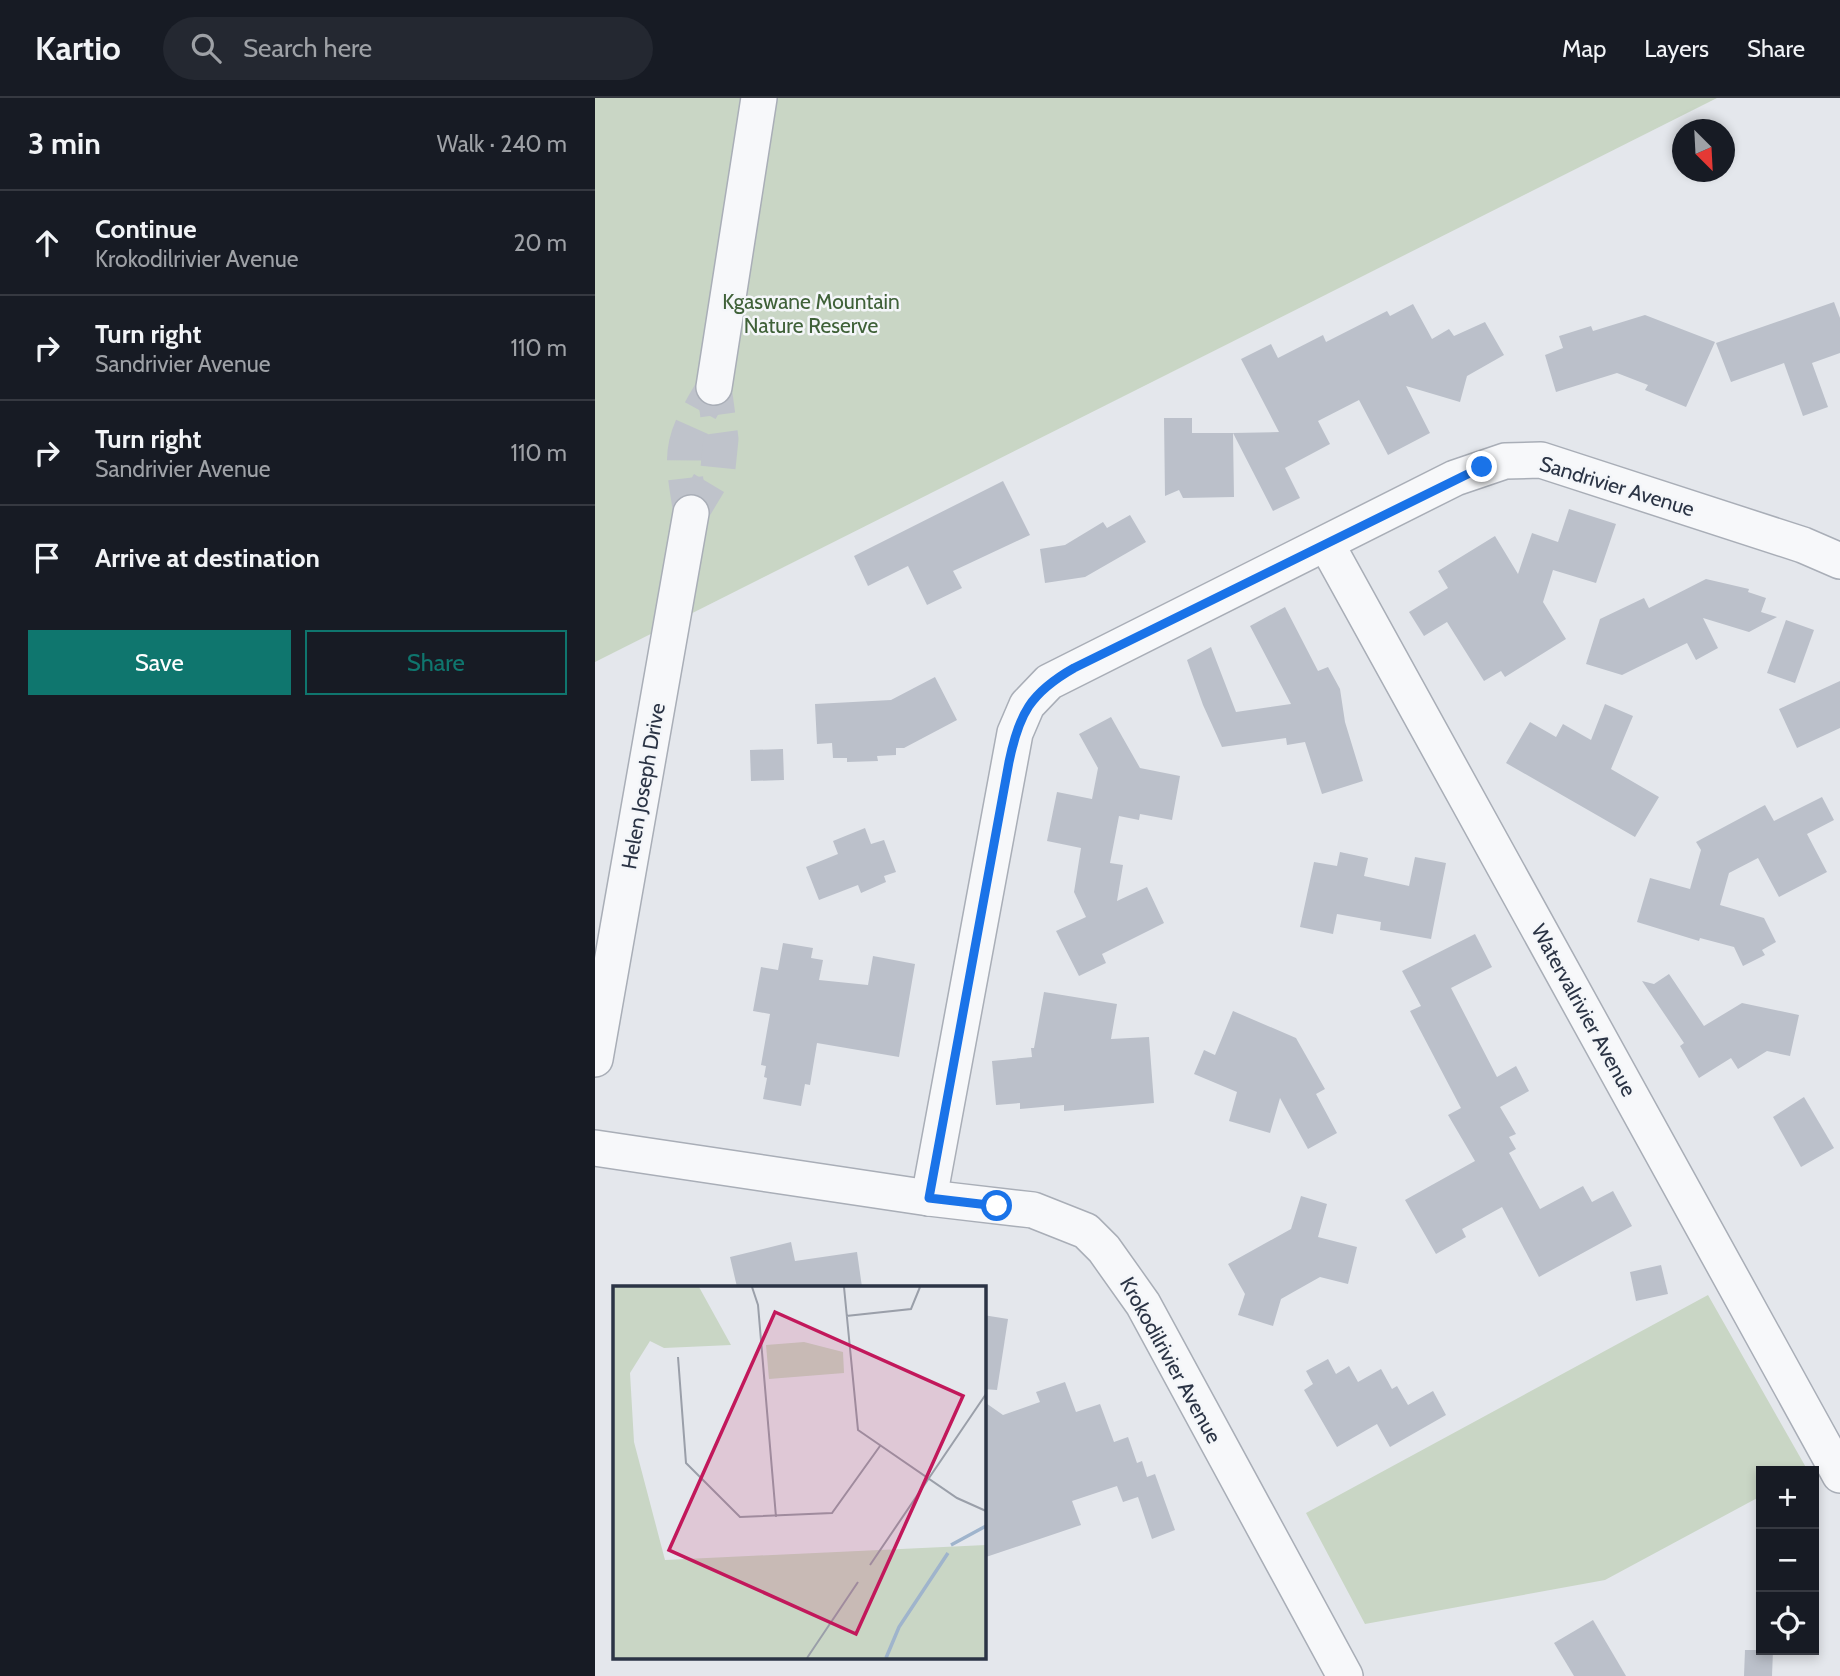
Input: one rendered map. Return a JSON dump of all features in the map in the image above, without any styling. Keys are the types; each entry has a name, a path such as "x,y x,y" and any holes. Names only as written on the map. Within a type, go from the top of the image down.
{"street":[{"path":"714,387 759,98"},
{"name":"Sandrivier Avenue","path":"929,1198 1015,733 1027,705 1049,682 1328,545 1455,478 1482,467 1524,458 1568,467 1803,545 1840,561"},
{"name":"Helen Joseph Drive","path":"595,1059 691,513"},
{"name":"Watervalrivier Avenue","path":"1328,545 1840,1475"},
{"name":"Krokodilrivier Avenue","path":"595,1147 929,1198 1034,1210 1086,1231 1104,1249 1143,1304 1345,1676"}],"green space":[{"name":"Kgaswane Mountain Nature Reserve","path":"595,98 1717,98 1672,119 595,662"},
{"path":"1708,1295 1805,1466 1756,1466 1756,1499 1605,1580 1365,1624 1306,1513"}],"building":[{"path":"1834,302 1840,318 1840,353 1812,363 1828,407 1803,416 1784,363 1731,382 1716,343"},
{"path":"1413,304 1432,339 1449,329 1454,336 1485,322 1504,355 1467,376 1460,402 1406,386 1430,433 1388,455 1359,400 1318,421 1330,444 1285,468 1300,498 1273,511 1233,433 1279,432 1241,359 1271,344 1278,358 1323,335 1326,342 1387,311 1390,316"},
{"path":"1645,315 1715,342 1686,407 1645,390 1648,385 1617,373 1556,392 1545,355 1563,348 1559,336 1591,326 1593,331"},
{"path":"1164,418 1192,418 1192,433 1233,433 1234,497 1183,498 1179,490 1165,496"},
{"path":"1003,481 1030,535 953,571 962,588 927,605 908,566 868,586 854,556"},
{"path":"1569,509 1616,524 1596,583 1553,570 1543,602 1566,639 1505,677 1501,671 1484,681 1447,622 1424,636 1409,612 1448,588 1438,571 1495,536 1518,574 1532,533 1558,542"},
{"path":"1130,515 1146,542 1085,577 1045,583 1040,549 1065,545 1103,522 1107,528"},
{"path":"1706,579 1749,589 1748,592 1766,598 1761,612 1777,617 1749,632 1703,618 1718,648 1696,660 1687,643 1622,675 1586,664 1600,619 1644,598 1649,608"},
{"path":"1285,607 1318,671 1328,667 1340,689 1345,722 1363,781 1322,794 1305,742 1287,745 1286,738 1222,747 1203,705 1187,660 1211,647 1236,712 1291,704 1250,626"},
{"path":"1786,620 1814,630 1795,683 1767,673"},
{"path":"935,677 957,720 904,748 896,748 896,755 877,756 878,761 847,762 847,758 833,758 832,743 817,744 815,704 891,700"},
{"path":"1840,681 1840,728 1797,748 1779,709"},
{"path":"1605,704 1633,716 1611,769 1659,797 1635,837 1506,763 1530,722 1556,737 1563,724 1591,740"},
{"path":"1111,717 1140,768 1180,776 1172,820 1140,814 1139,820 1119,816 1110,863 1123,865 1117,901 1147,887 1164,923 1102,954 1106,963 1079,976 1056,931 1086,917 1074,892 1081,848 1047,841 1057,792 1092,799 1098,768 1079,734"},
{"path":"783,749 784,780 751,781 750,750"},
{"path":"1822,797 1834,820 1807,834 1827,872 1779,897 1758,858 1729,873 1720,905 1764,918 1776,942 1762,950 1765,955 1743,966 1734,947 1700,938 1699,941 1637,922 1650,878 1690,889 1701,850 1696,842 1765,805 1774,821"},
{"path":"865,828 871,844 884,840 896,872 884,876 886,882 861,893 858,885 819,900 806,867 838,854 833,841"},
{"path":"1340,852 1368,858 1364,876 1409,886 1415,857 1446,863 1431,939 1380,930 1381,922 1337,914 1333,934 1300,927 1314,862 1337,866"},
{"path":"1475,934 1492,967 1451,988 1497,1077 1516,1066 1529,1091 1500,1107 1516,1134 1509,1137 1516,1149 1509,1153 1540,1209 1583,1186 1592,1202 1613,1191 1632,1226 1539,1277 1502,1207 1462,1229 1466,1237 1436,1254 1405,1200 1475,1161 1448,1115 1461,1108 1410,1011 1421,1006 1402,971"},
{"path":"783,943 813,948 811,958 823,960 819,980 868,985 873,956 915,964 899,1057 817,1043 810,1085 805,1084 801,1106 763,1099 767,1078 764,1077 766,1066 761,1065 770,1014 753,1011 761,967 778,970"},
{"path":"1669,974 1704,1026 1742,1003 1799,1015 1790,1056 1767,1051 1738,1069 1731,1058 1699,1078 1680,1046 1684,1043 1642,981 1654,984"},
{"path":"1044,992 1117,1004 1111,1039 1149,1037 1154,1103 1064,1111 1064,1105 1020,1109 1020,1103 996,1105 992,1061 1032,1057 1031,1048 1034,1048"},
{"path":"1233,1011 1296,1038 1325,1089 1316,1094 1337,1133 1308,1149 1280,1098 1270,1133 1229,1121 1237,1092 1194,1074 1204,1050 1215,1055"},
{"path":"1804,1097 1834,1148 1801,1167 1773,1117"},
{"path":"1301,1196 1327,1204 1318,1237 1357,1247 1348,1284 1320,1277 1281,1299 1273,1326 1238,1315 1245,1294 1228,1264 1291,1229"},
{"path":"791,1242 795,1261 857,1252 862,1286 737,1286 730,1257"},
{"path":"1661,1265 1668,1294 1636,1301 1630,1272"},
{"path":"985,1315 1008,1319 997,1390 985,1389"},
{"path":"1328,1359 1336,1374 1349,1366 1358,1382 1381,1369 1392,1389 1397,1386 1408,1405 1433,1391 1446,1415 1390,1447 1377,1424 1337,1447 1304,1390 1313,1384 1306,1371"},
{"path":"1065,1382 1076,1412 1100,1404 1114,1442 1128,1437 1137,1463 1142,1461 1147,1477 1155,1474 1175,1530 1152,1539 1138,1497 1123,1502 1117,1486 1072,1501 1081,1525 985,1557 985,1402 1003,1415 1040,1402 1036,1392"},
{"path":"1593,1620 1626,1676 1574,1676 1554,1643"},
{"path":"1745,1650 1756,1650 1756,1655 1773,1655 1772,1676 1744,1676"}],"tunnel":[{"path":"691,513 685,474 686,447 695,422 714,387"},
{"path":"691,513 718,468 721,439 714,387"}],"route":[{"path":"997,1206 929,1198 1009,762 1015,733 1027,705 1049,682 1074,668 1482,467"}]}
